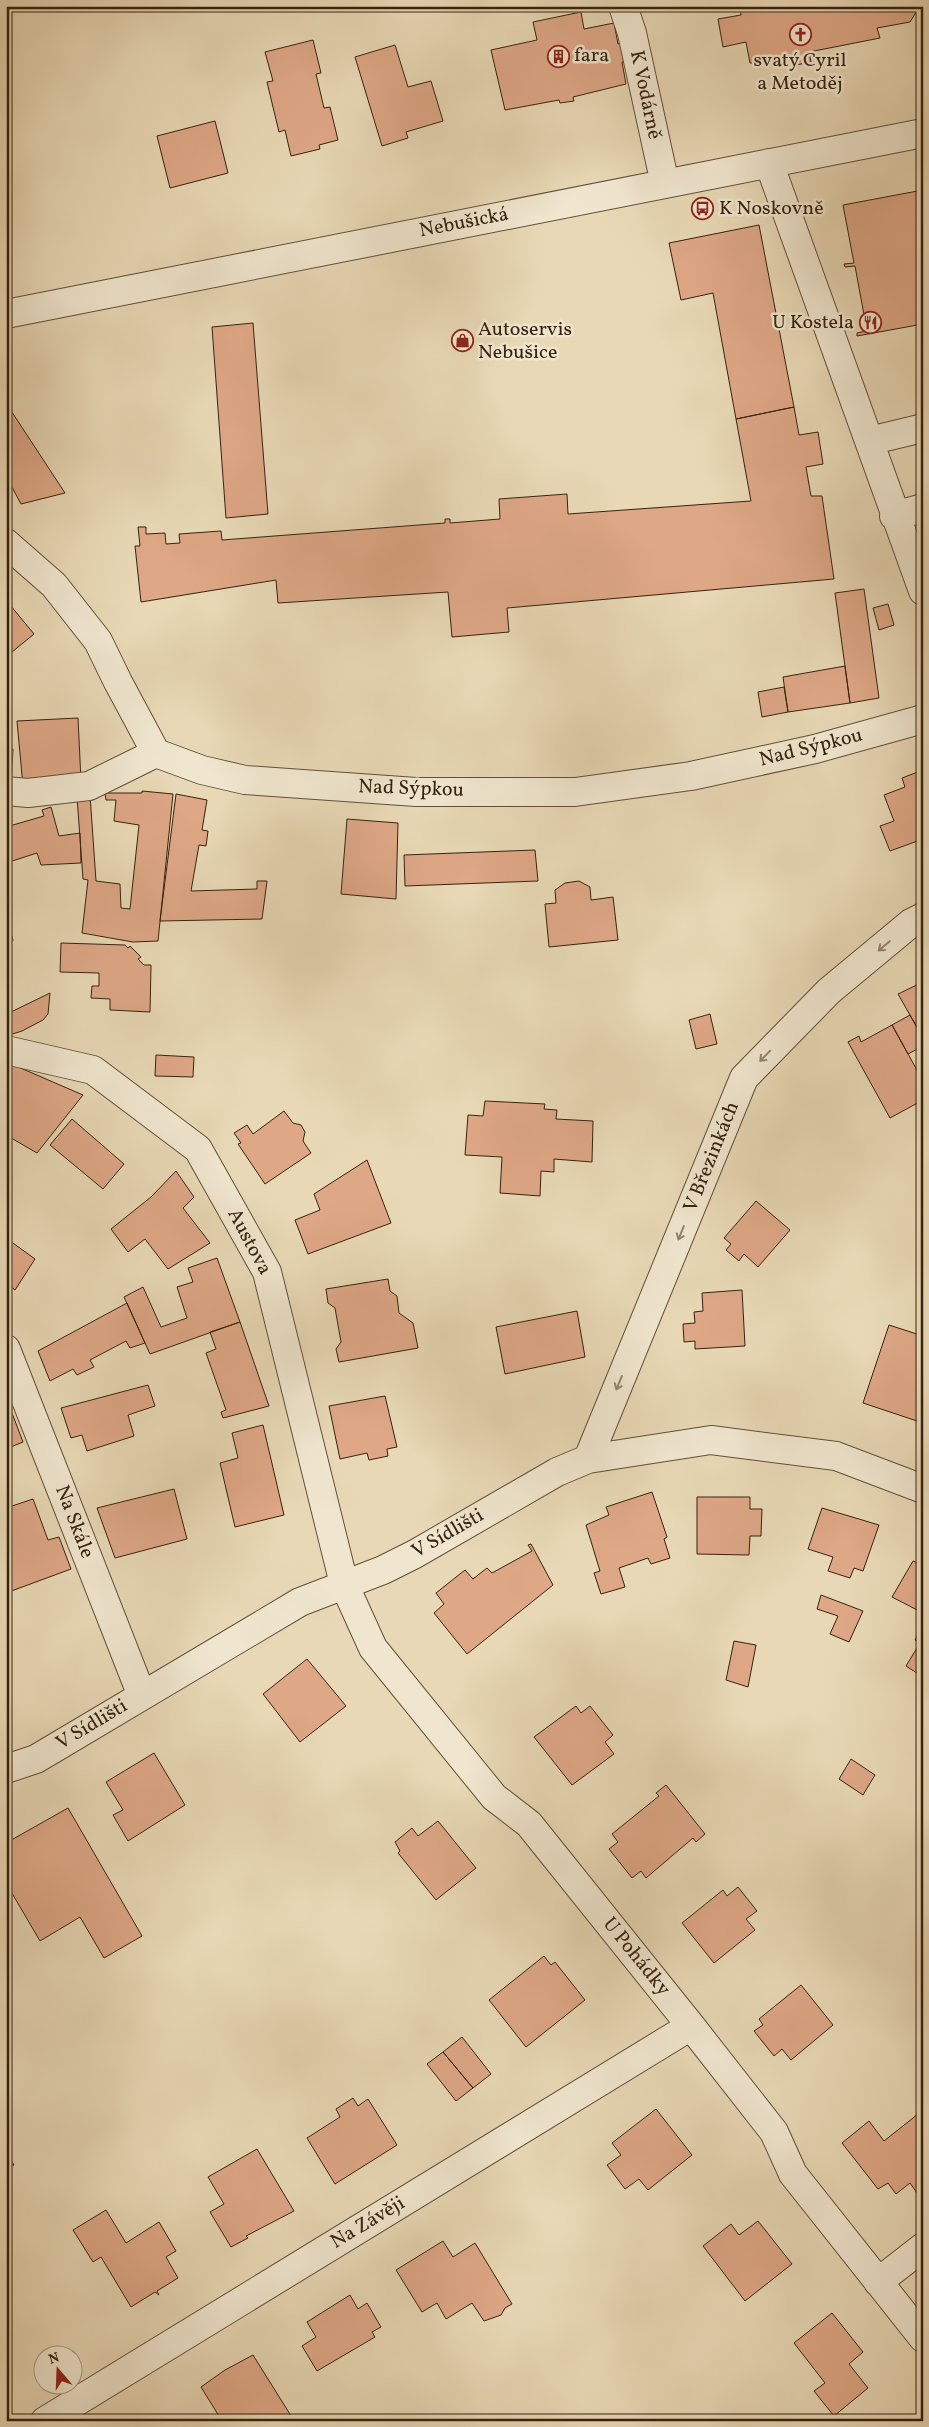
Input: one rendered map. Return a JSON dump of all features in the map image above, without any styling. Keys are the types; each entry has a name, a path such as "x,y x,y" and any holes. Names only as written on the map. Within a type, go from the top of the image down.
{"street":[{"name":"K Vodárně","path":"623,6 632,33 665,184"},
{"name":"Nebušická","path":"6,314 923,133"},
{"path":"770,163 894,516 923,591"},
{"path":"868,441 923,428"},
{"path":"894,516 923,508"},
{"path":"6,543 54,585 98,641 156,753 90,786 28,793 6,790"},
{"name":"Nad Sýpkou","path":"156,753 202,770 245,780 416,792 575,792 691,776 815,749 923,719"},
{"name":"V Březinkách","path":"588,1459 744,1078 829,991 911,923 923,917"},
{"name":"Austova","path":"6,1050 93,1070 198,1149 267,1272 344,1584"},
{"name":"Na Skále","path":"6,1349 142,1696"},
{"name":"V Sídlišti","path":"6,1769 36,1759 300,1602 383,1570 415,1554 557,1472 588,1459 710,1440 836,1456 923,1489"},
{"name":"U Pohádky","path":"344,1584 373,1648 494,1797 530,1824 774,2132 793,2174 923,2338"},
{"name":"Na Závěji","path":"45,2421 691,2026"},
{"path":"878,2282 923,2247"}],"building":[{"name":"svatý Cyril a Metoděj","path":"740,6 920,6 910,22 877,28 880,38 809,52 811,62 796,65 794,55 787,56 787,59 755,66 754,63 750,63 746,42 723,47 718,19 741,15"},
{"name":"fara","path":"581,12 584,29 614,23 618,44 621,43 625,61 622,62 626,84 573,97 574,101 560,103 559,100 505,110 491,50 537,40 533,22"},
{"path":"313,40 321,73 316,74 324,108 330,107 338,140 319,145 320,149 291,156 285,130 279,132 267,82 273,81 265,52"},
{"path":"395,45 408,87 431,81 443,121 406,132 408,138 382,146 355,57"},
{"path":"215,121 228,173 170,188 157,136"},
{"path":"923,190 923,324 857,336 857,333 867,331 855,266 845,267 844,264 854,263 843,205"},
{"path":"759,225 794,407 736,419 713,293 681,300 669,243"},
{"path":"253,323 268,514 226,518 212,327"},
{"path":"6,403 65,493 21,504 6,476"},
{"path":"794,407 799,435 818,432 823,464 806,467 811,496 822,496 834,579 507,608 509,632 452,637 448,592 278,603 276,580 141,602 135,546 140,546 138,527 146,527 146,534 165,533 166,544 180,543 179,534 221,531 222,540 445,523 445,519 450,519 450,523 500,519 499,499 567,494 568,514 751,501 736,419"},
{"path":"864,589 879,698 850,703 835,593"},
{"path":"6,600 34,634 6,657"},
{"path":"888,604 894,625 879,630 873,608"},
{"path":"845,666 850,703 788,712 783,677"},
{"path":"784,687 788,712 762,717 758,692"},
{"path":"78,718 81,781 23,786 17,721"},
{"path":"6,747 13,749 11,784 6,783"},
{"path":"923,770 923,839 890,851 880,826 894,821 884,795 905,787 902,778"},
{"path":"142,791 173,794 158,941 133,942 82,933 88,880 83,879 77,797 90,795 96,881 120,884 121,908 130,909 139,825 114,821 116,800 106,800 105,793 142,793"},
{"path":"176,794 207,800 202,830 208,831 206,846 199,845 191,891 257,889 257,881 267,881 262,919 160,921"},
{"path":"51,807 59,836 80,833 81,863 41,865 37,853 6,863 6,827 44,816 42,810"},
{"path":"347,819 398,823 396,899 341,894"},
{"path":"535,850 538,881 405,886 404,855"},
{"path":"579,881 590,887 591,900 613,897 618,940 549,947 545,904 556,903 555,890 565,883"},
{"path":"6,916 13,940 6,943"},
{"path":"61,943 125,945 128,948 130,946 141,957 138,959 144,965 151,965 150,1012 110,1010 110,999 91,998 92,986 99,986 99,973 60,972"},
{"path":"923,982 923,1038 898,994"},
{"path":"50,993 48,1014 43,1020 22,1031 6,1036 6,1003 11,1012"},
{"path":"710,1014 717,1044 696,1049 689,1020"},
{"path":"910,1015 923,1038 923,1046 908,1054 892,1025"},
{"path":"892,1025 923,1081 923,1100 890,1118 848,1042 859,1036 861,1042"},
{"path":"156,1055 194,1057 193,1077 155,1076"},
{"path":"9,1063 83,1095 37,1153 6,1135 6,1064"},
{"path":"485,1101 545,1104 544,1109 557,1110 556,1119 593,1121 592,1162 554,1159 554,1172 541,1171 540,1196 500,1193 502,1157 465,1155 468,1115 483,1116"},
{"path":"284,1111 293,1123 301,1125 305,1132 303,1141 311,1153 265,1184 238,1144 241,1143 234,1133 247,1125 253,1134"},
{"path":"72,1119 124,1164 103,1189 50,1145"},
{"path":"367,1160 391,1223 308,1254 295,1220 320,1210 314,1194"},
{"path":"176,1171 194,1197 183,1208 210,1243 168,1269 145,1239 128,1252 111,1229 151,1197"},
{"path":"756,1201 790,1230 758,1267 744,1254 739,1261 726,1250 731,1244 724,1238"},
{"path":"6,1238 35,1259 15,1290 6,1283"},
{"path":"217,1258 240,1322 150,1354 124,1297 143,1287 161,1327 187,1318 177,1287 193,1282 188,1268"},
{"path":"388,1279 390,1291 397,1296 399,1313 413,1323 418,1348 339,1362 336,1349 341,1342 335,1308 328,1303 326,1289"},
{"path":"742,1290 745,1346 695,1349 695,1341 684,1342 683,1324 695,1323 694,1312 703,1311 702,1293"},
{"path":"127,1303 145,1343 130,1348 126,1341 90,1360 94,1367 77,1375 73,1369 50,1381 38,1351"},
{"path":"577,1311 585,1357 505,1374 496,1327"},
{"path":"240,1322 269,1406 223,1418 221,1412 226,1410 206,1353 216,1349 210,1332"},
{"path":"889,1325 923,1336 923,1402 917,1421 863,1403"},
{"path":"148,1385 155,1406 128,1415 134,1436 87,1451 82,1435 71,1438 61,1408"},
{"path":"385,1396 397,1447 387,1449 388,1456 369,1460 367,1453 340,1459 329,1406"},
{"path":"6,1401 23,1442 6,1449"},
{"path":"263,1425 284,1515 235,1527 220,1463 238,1458 232,1433"},
{"path":"174,1489 187,1539 115,1558 97,1508"},
{"path":"652,1492 667,1537 664,1539 670,1558 651,1564 648,1558 619,1568 625,1587 601,1594 594,1573 600,1571 586,1525 609,1515 606,1507"},
{"path":"697,1497 750,1497 750,1509 762,1509 761,1536 750,1536 749,1555 697,1554"},
{"path":"33,1499 48,1540 59,1537 71,1569 6,1593 6,1508"},
{"path":"822,1508 879,1525 863,1571 854,1568 850,1578 828,1571 833,1557 808,1549"},
{"path":"531,1544 553,1585 467,1654 434,1613 444,1604 436,1593 465,1570 473,1579 487,1568 492,1573 532,1551 528,1545"},
{"path":"913,1561 923,1565 923,1613 892,1597"},
{"path":"821,1595 863,1611 849,1642 830,1634 838,1616 817,1609"},
{"path":"923,1625 923,1677 906,1666 920,1643 915,1640"},
{"path":"734,1641 756,1645 748,1687 726,1680"},
{"path":"307,1659 346,1706 300,1742 263,1694"},
{"path":"576,1706 581,1713 590,1706 613,1735 605,1742 614,1754 572,1785 534,1737"},
{"path":"154,1753 185,1805 128,1841 113,1815 123,1810 106,1782"},
{"path":"851,1759 875,1775 863,1795 839,1779"},
{"path":"666,1785 705,1834 696,1842 693,1838 646,1878 641,1871 632,1878 609,1849 618,1842 612,1834 659,1796 656,1793"},
{"path":"68,1808 142,1936 104,1958 80,1917 40,1941 6,1883 6,1843"},
{"path":"438,1821 476,1868 436,1900 398,1853 400,1851 395,1842 412,1828 418,1836"},
{"path":"738,1887 757,1911 746,1919 755,1930 714,1963 682,1923 723,1890 727,1896"},
{"path":"544,1956 551,1965 555,1962 585,2000 526,2047 489,2000"},
{"path":"801,1985 833,2025 791,2060 782,2049 774,2056 754,2031 763,2025 759,2019"},
{"path":"462,2037 491,2074 473,2088 443,2052"},
{"path":"443,2052 473,2088 456,2101 427,2064"},
{"path":"353,2098 358,2106 368,2099 397,2145 335,2184 307,2138 340,2117 336,2109"},
{"path":"656,2109 692,2155 648,2190 639,2179 625,2189 607,2165 621,2155 612,2143"},
{"path":"923,2110 923,2173 920,2175 923,2178 923,2188 917,2193 910,2183 896,2194 888,2183 878,2189 842,2143 869,2121 884,2141"},
{"path":"257,2149 294,2211 246,2236 248,2238 231,2247 210,2212 224,2204 208,2177"},
{"path":"6,2151 14,2165 6,2169"},
{"path":"106,2210 126,2243 159,2222 176,2251 166,2257 178,2278 157,2291 159,2295 155,2292 131,2307 101,2257 93,2262 73,2230"},
{"path":"758,2221 792,2264 745,2301 703,2246 731,2224 739,2235"},
{"path":"443,2241 453,2257 475,2243 512,2304 505,2308 501,2315 484,2321 472,2303 446,2319 437,2303 422,2312 396,2270"},
{"path":"350,2295 358,2309 367,2303 381,2327 372,2332 375,2337 317,2371 302,2346 316,2337 307,2322"},
{"path":"832,2313 863,2352 849,2364 868,2388 834,2416 814,2391 825,2383 794,2343"},
{"path":"253,2355 293,2419 291,2421 222,2421 201,2387 225,2370"}],"place":[{"name":"svatý Cyril a Metoděj","path":"800,35"},
{"name":"fara","path":"558,56"},
{"name":"K Noskovně","path":"703,209"},
{"name":"U Kostela","path":"870,323"},
{"name":"Autoservis Nebušice","path":"462,341"}]}
